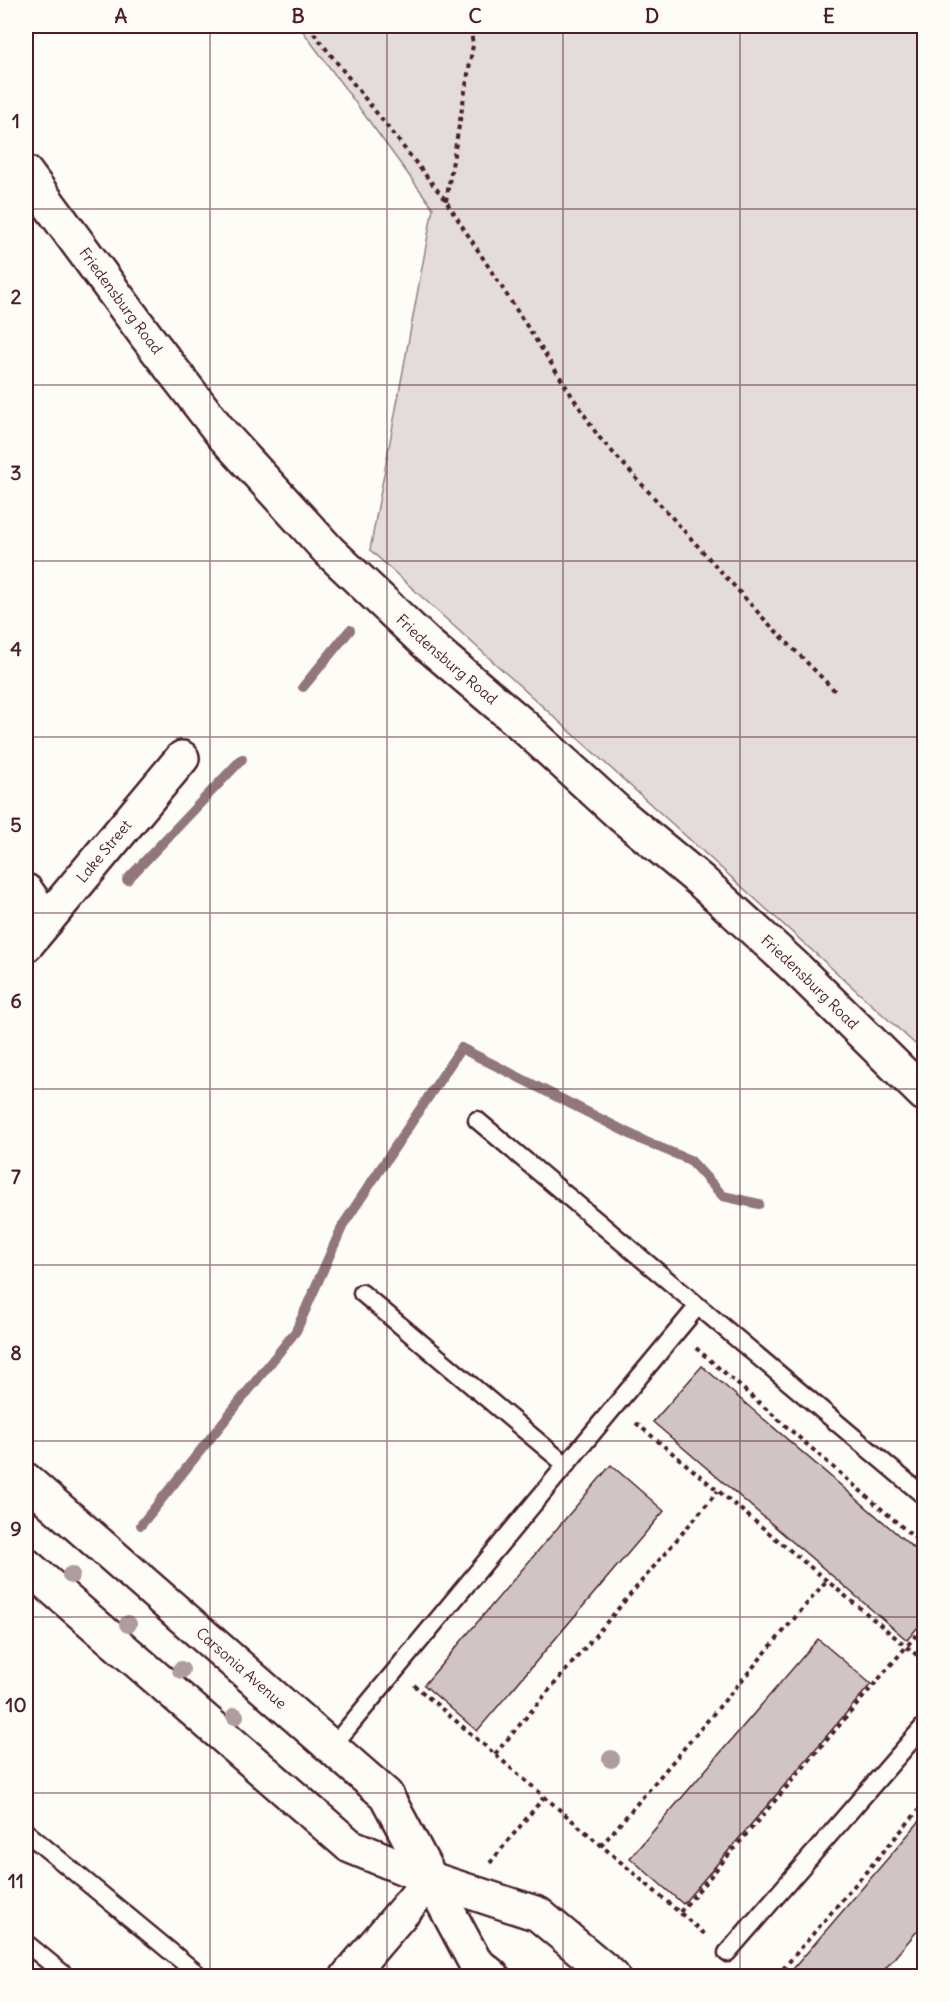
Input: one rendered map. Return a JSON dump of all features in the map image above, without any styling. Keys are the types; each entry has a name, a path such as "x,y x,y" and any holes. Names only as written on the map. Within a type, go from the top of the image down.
{"street":[{"name":"Friedensburg Road","path":"26,173 222,434 329,551 426,643 519,722 621,815 701,881 924,1094"},
{"name":"Lake Street","path":"26,945 183,758"},
{"path":"26,891 47,920"},
{"name":"Carsonia Avenue","path":"26,1480 386,1795 475,1962 492,1977"},
{"path":"26,1565 350,1846 430,1879 538,1914 612,1977"},
{"path":"348,1977 430,1879"}],"lane":[{"path":"477,1120 924,1496"},
{"path":"362,1293 566,1465"},
{"path":"331,1748 698,1306"},
{"path":"727,1953 924,1726"},
{"path":"26,1832 200,1977"},
{"path":"26,1944 66,1977"}],"path":[{"path":"308,26 446,201 598,436 764,619 837,693"},
{"path":"446,201 473,45 470,26"},
{"path":"688,1355 695,1347 924,1546"},
{"path":"615,1405 924,1660"},
{"path":"495,1754 718,1491"},
{"path":"601,1846 827,1580"},
{"path":"680,1912 924,1626"},
{"path":"409,1681 754,1977"},
{"path":"502,1848 544,1797"},
{"path":"777,1977 924,1804"},
{"path":"916,1977 924,1967"}],"shaded area":[{"path":"299,26 924,26 924,1052 370,550 433,208"}],"building":[{"path":"702,1366 924,1557 924,1620 907,1640 653,1422"},
{"path":"611,1465 664,1511 477,1731 424,1685"},
{"path":"818,1639 871,1684 683,1904 630,1858"},
{"path":"924,1816 924,1923 879,1976 787,1976"}],"waterway":[{"path":"303,687 350,630"},
{"path":"127,880 242,759"},
{"path":"141,1525 296,1331 343,1225 461,1048 644,1141 690,1160 723,1196 759,1204"}]}
